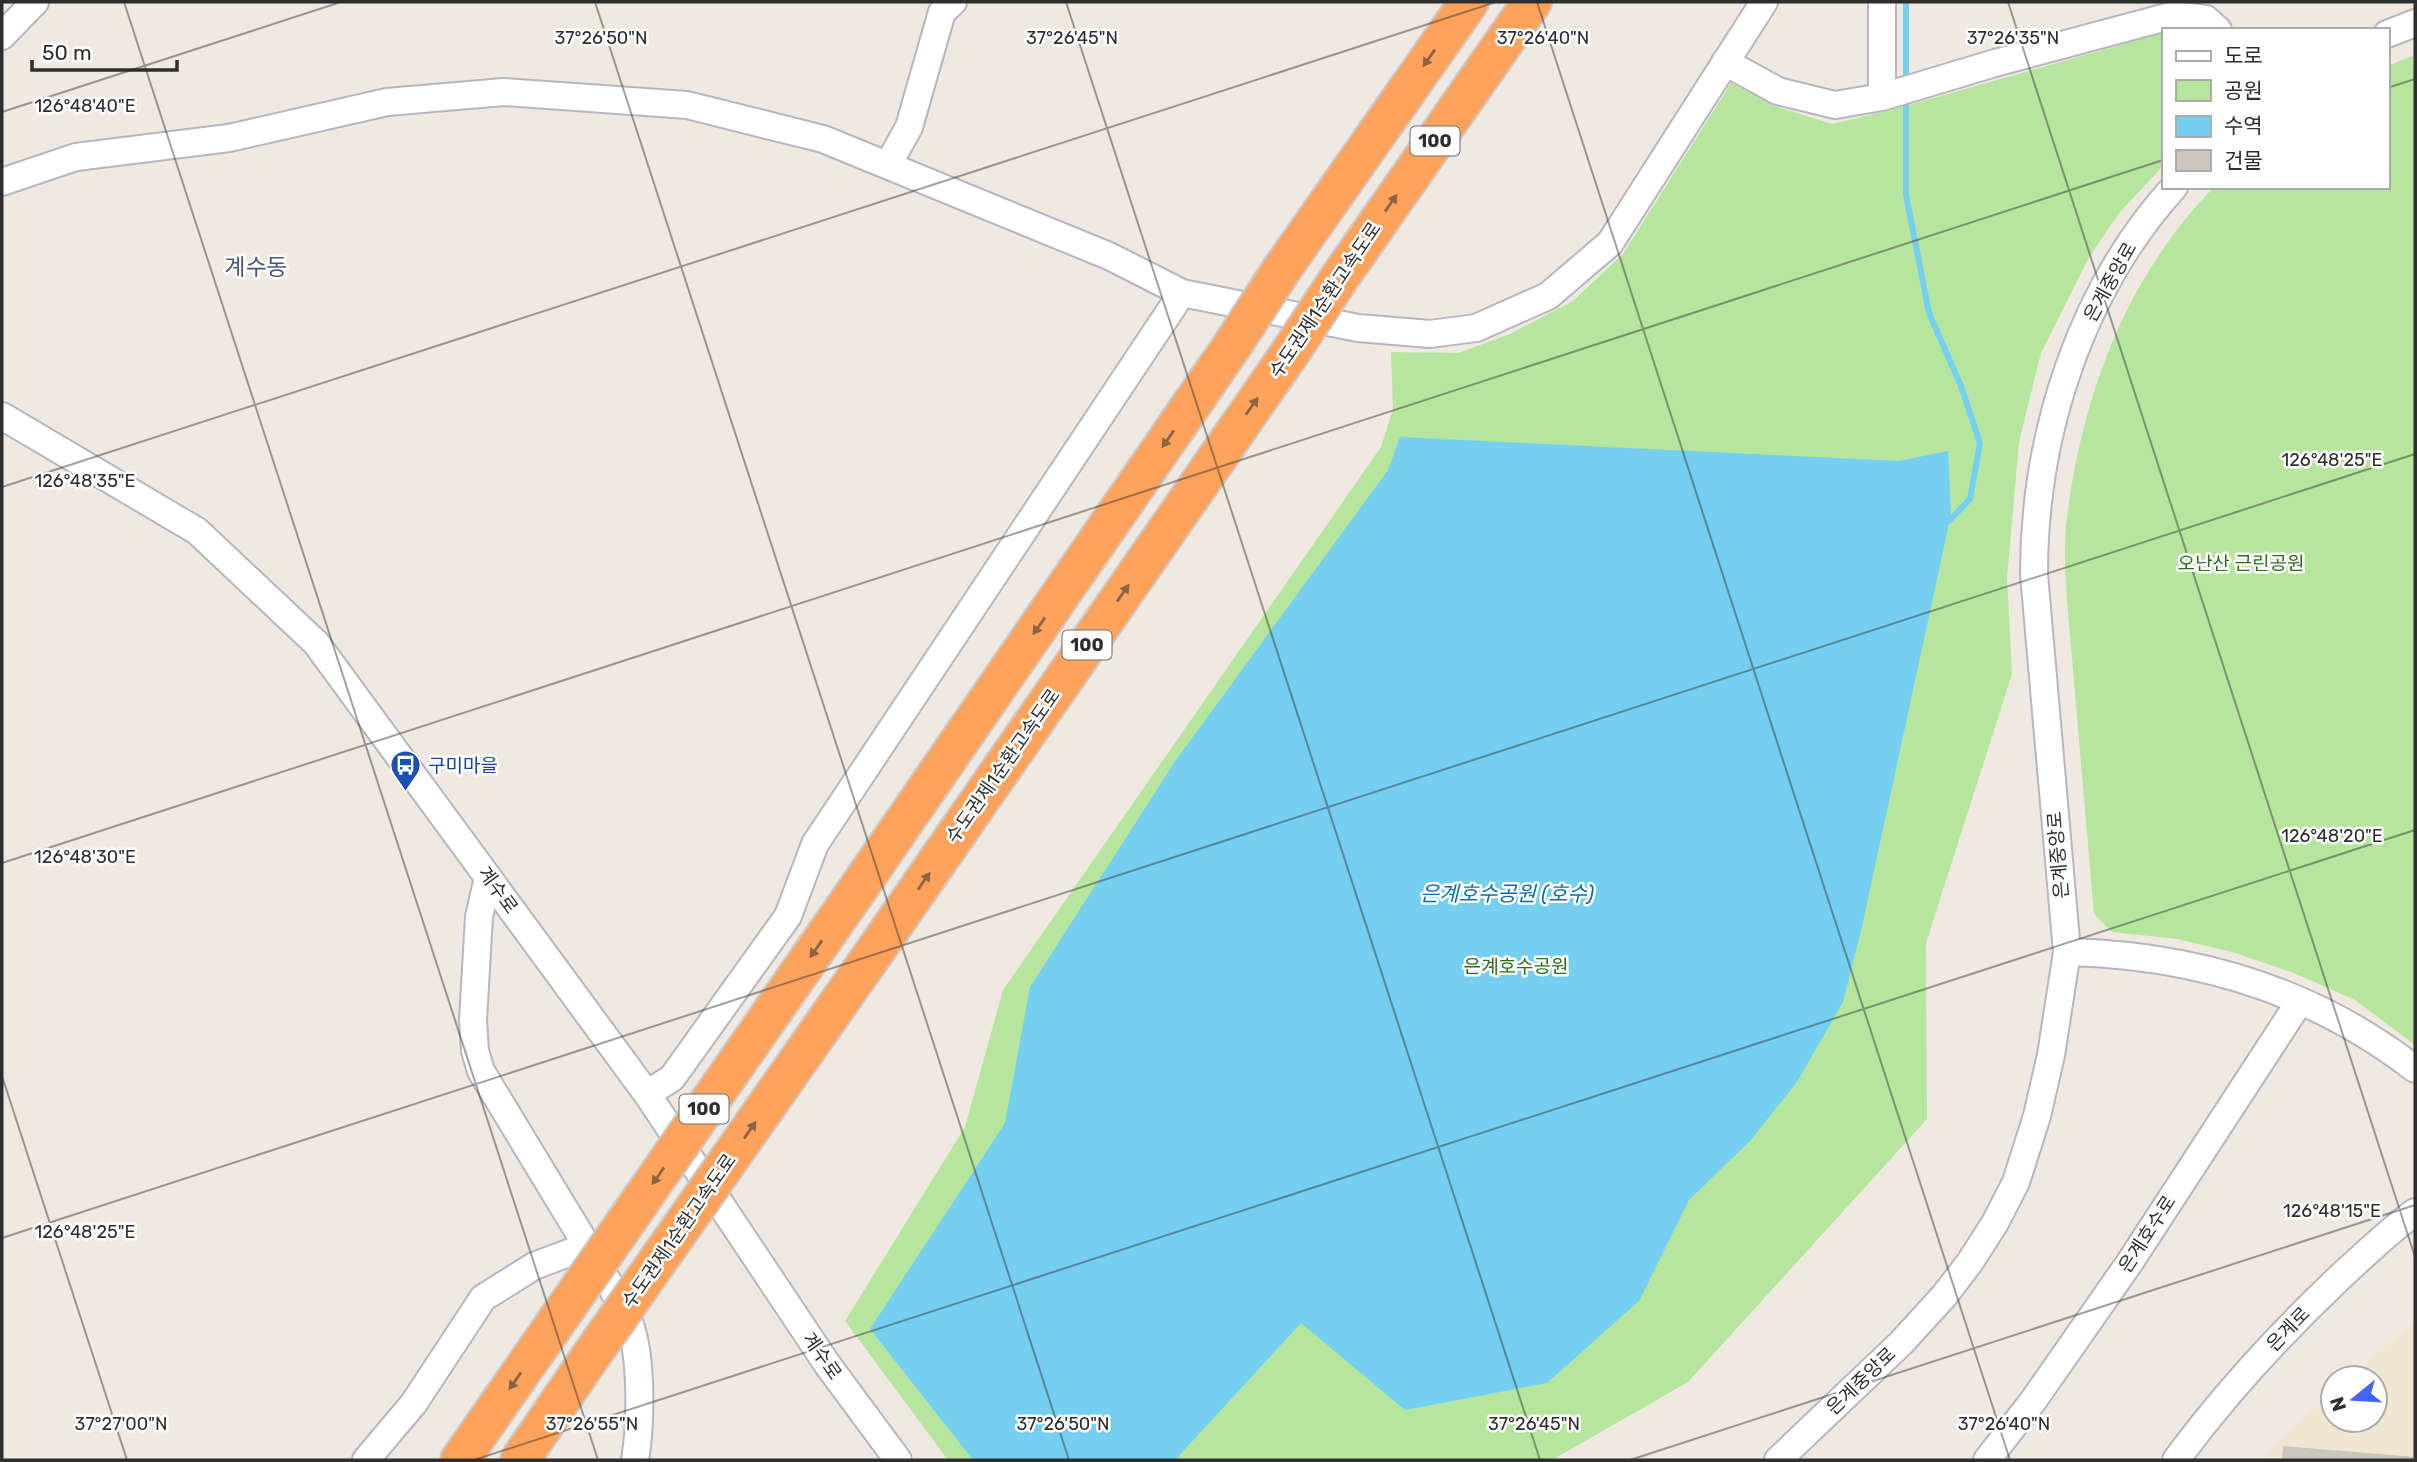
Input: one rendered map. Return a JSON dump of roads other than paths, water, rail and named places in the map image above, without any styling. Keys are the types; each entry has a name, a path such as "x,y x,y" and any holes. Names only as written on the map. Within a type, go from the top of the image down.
{"highway":[{"name":"100","path":"460,1460 855,893 1234,343 1282,269 1469,2"},
{"name":"수도권제1순환고속도로","path":"520,1460 1532,2"}],"street":[{"path":"2,36 35,2"},
{"path":"888,165 909,127 943,12 953,2"},
{"path":"2,182 76,157 229,138 387,102 504,92 687,105 824,139 1109,256 1182,293 1358,328 1430,334 1476,327 1548,296 1610,243 1764,2"},
{"path":"1882,2 1886,96"},
{"path":"1725,62 1778,91 1835,105 1886,96 1995,62 2174,15 2206,19 2216,28"},
{"path":"2389,33 2415,23"},
{"name":"은계중앙로","path":"1778,1460 1919,1324 1964,1270 1995,1223 2016,1181 2037,1116 2051,1055 2067,952 2034,574 2034,533 2039,488 2061,389 2096,303 2123,253 2172,189"},
{"path":"647,1094 672,1078 788,916 815,844 1182,293"},
{"name":"계수로","path":"2,416 197,531 316,643 647,1094 827,1364 898,1460"},
{"path":"488,877 479,917 473,1020 475,1051 481,1071 587,1246 630,1324 638,1360 638,1444 635,1460"},
{"path":"2067,952 2118,953 2204,967 2242,978 2300,1001 2372,1038 2415,1069"},
{"name":"은계호수로","path":"1987,1460 2041,1390 2130,1262 2300,1001"},
{"name":"은계로","path":"2176,1460 2246,1373 2307,1308 2377,1242 2415,1212"},
{"path":"366,1460 414,1403 483,1298 534,1266 587,1246"}],"water":[{"name":"은계호수공원 (호수)","path":"1400,437 1899,461 1948,451 1951,514 1861,931 1843,1002 1797,1082 1750,1141 1689,1200 1639,1301 1547,1383 1405,1410 1301,1323 1175,1460 973,1460 870,1329 1005,1123 1030,987 1176,760 1388,470"}],"waterway":[{"path":"1906,2 1906,82"},
{"path":"1906,96 1906,195 1929,313 1961,386 1980,443 1970,499 1949,521"}],"place":[{"name":"구미마을","path":"405,792"}],"district":[{"name":"계수동","path":"256,267"}],"park label":[{"name":"오난산 근린공원","path":"2241,563"},
{"name":"은계호수공원","path":"1516,966"}]}
